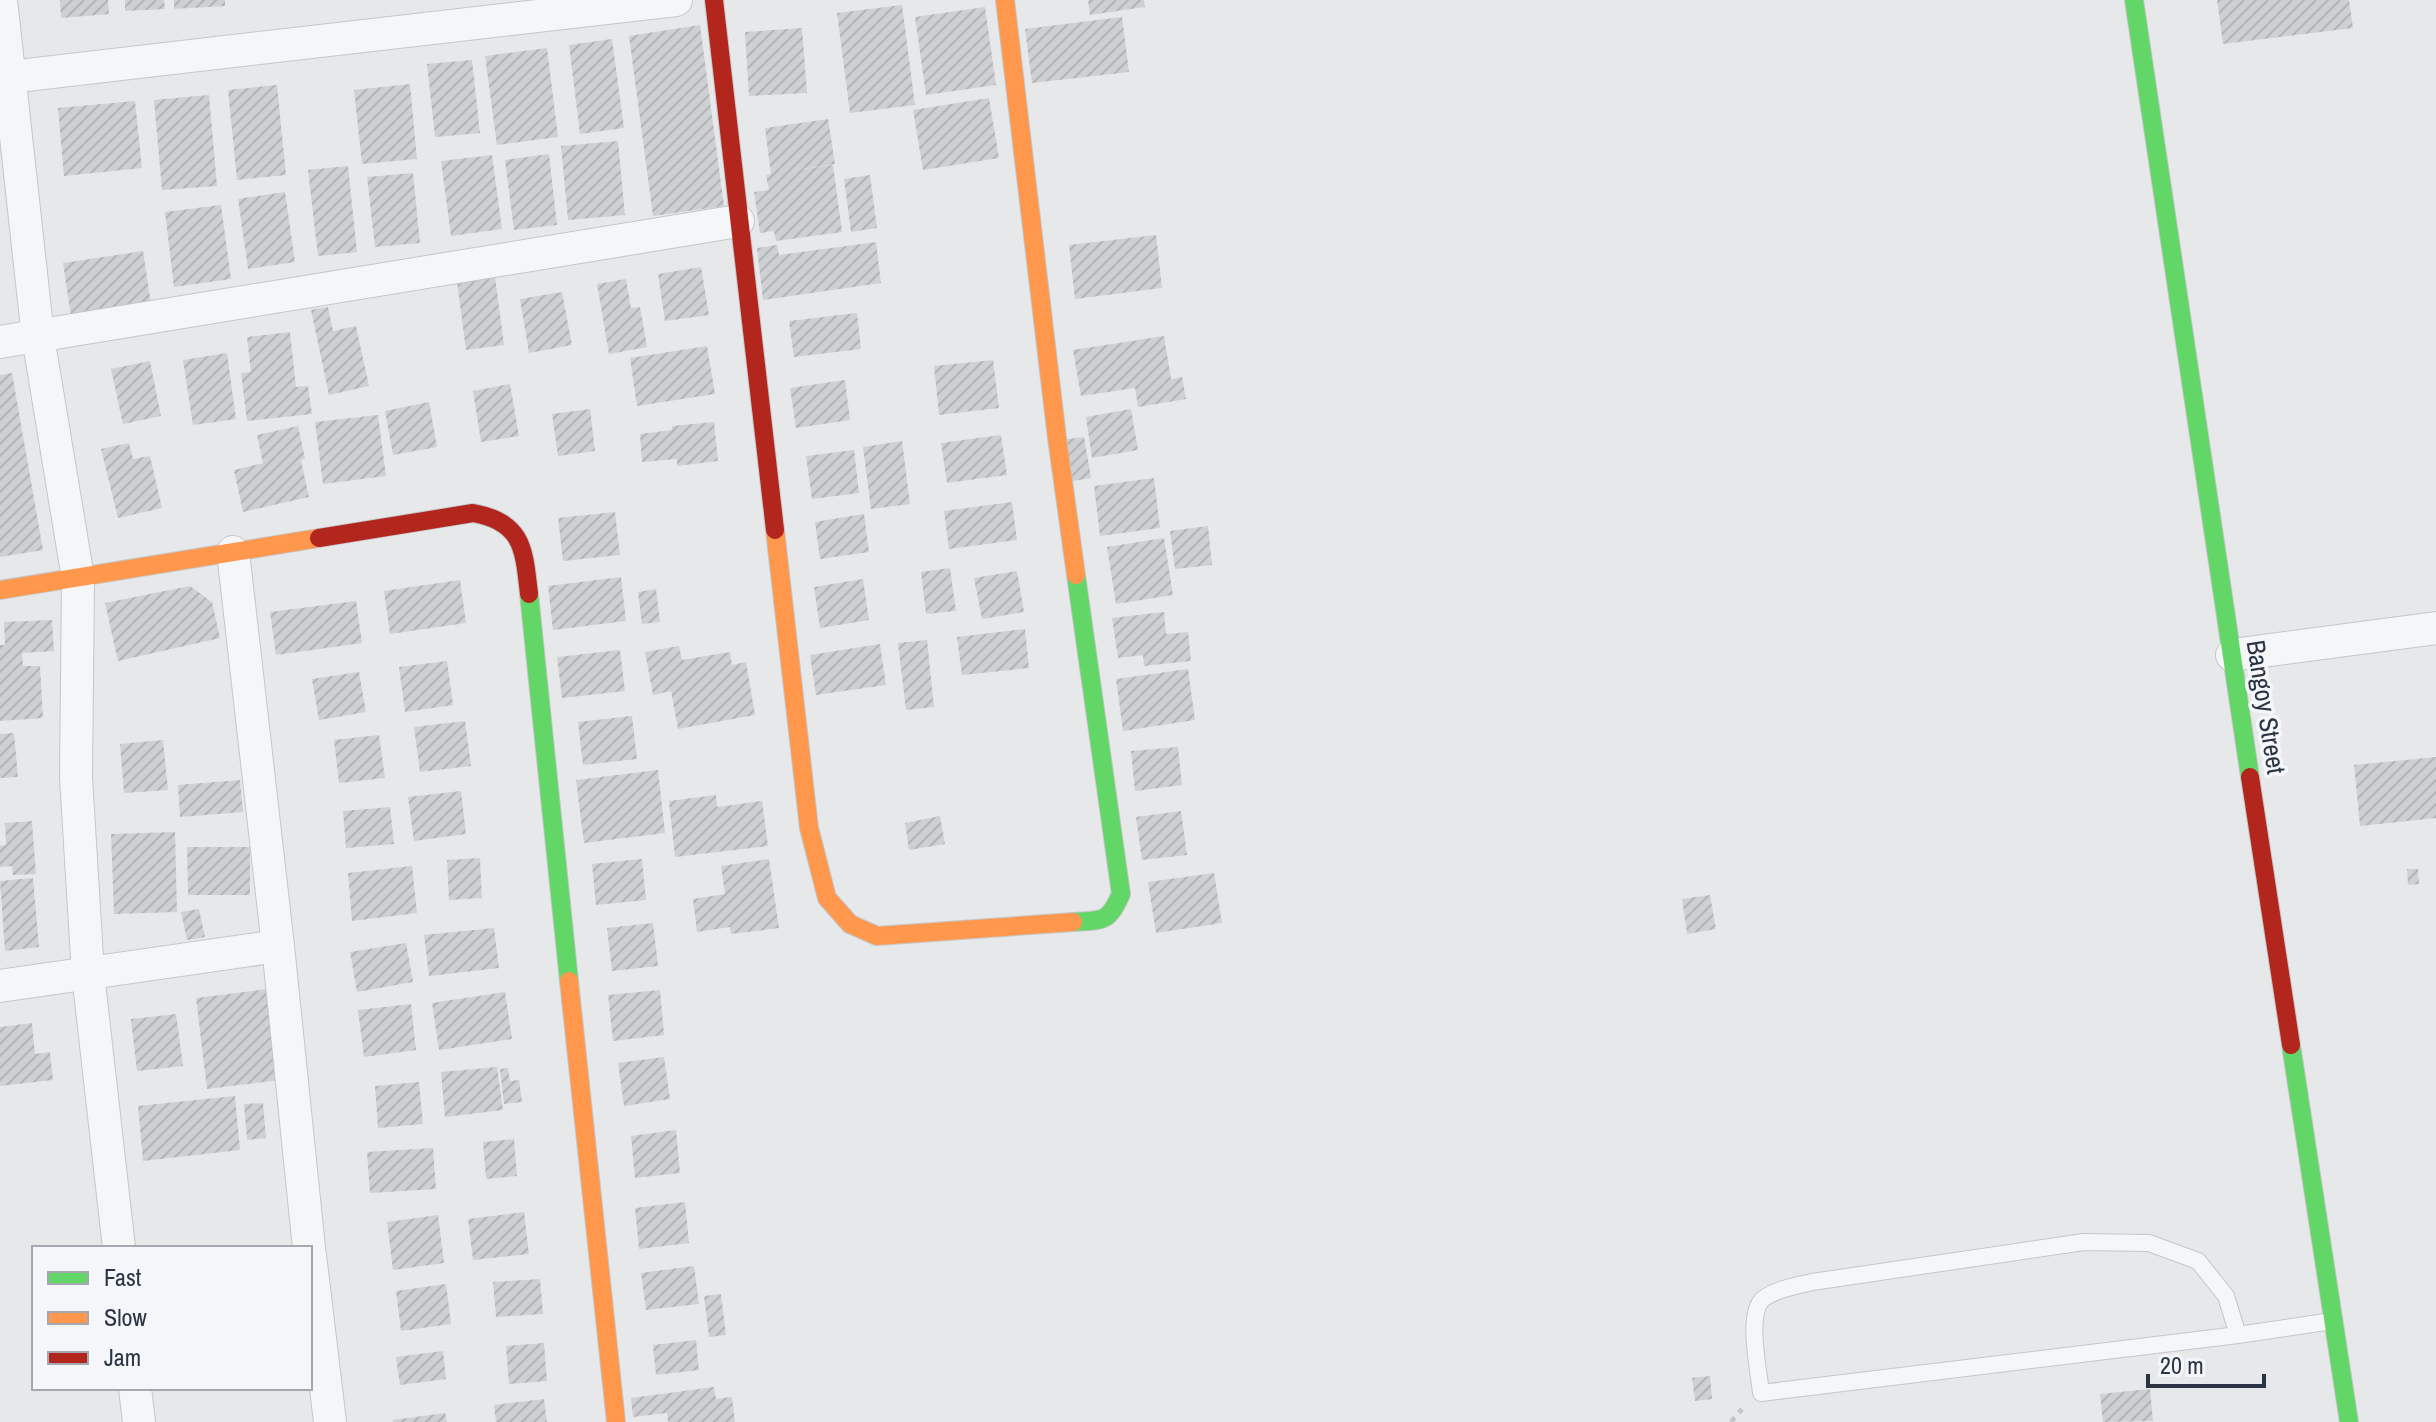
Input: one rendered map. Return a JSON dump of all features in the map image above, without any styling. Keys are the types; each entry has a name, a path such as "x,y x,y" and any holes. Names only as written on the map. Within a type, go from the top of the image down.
{"street":[{"path":"1,0 5,78 38,337 78,578 76,778 88,974 119,1246"},
{"path":"5,78 676,0"},
{"path":"714,0 809,828 827,898 850,924 877,936 1100,920 1112,914 1121,894 1055,423 1005,0"},
{"name":"Bangoy Street","path":"2134,0 2349,1422"},
{"path":"0,342 738,221"},
{"path":"0,590 473,513 501,521 516,533 524,551 616,1422"},
{"path":"233,552 309,1246"},
{"path":"2232,655 2436,628"},
{"path":"0,986 278,946"},
{"path":"312,1272 330,1422"},
{"path":"135,1390 139,1422"}],"lane":[{"path":"2238,1335 2226,1296 2198,1261 2149,1243 2084,1242 1812,1282 1777,1291 1761,1301 1753,1319 1761,1393 2238,1335 2332,1321"}],"building":[{"path":"60,0 108,0 109,14 61,18"},
{"path":"125,0 164,0 165,9 125,11"},
{"path":"174,0 225,0 225,6 174,9"},
{"path":"1088,0 1144,0 1145,7 1090,15"},
{"path":"2217,0 2349,0 2353,28 2223,44"},
{"path":"902,5 915,105 850,113 837,13"},
{"path":"985,7 996,85 926,95 915,17"},
{"path":"1122,17 1129,72 1032,83 1025,29"},
{"path":"700,25 724,206 653,216 629,36"},
{"path":"802,28 807,93 749,96 745,32"},
{"path":"612,39 624,128 580,134 569,45"},
{"path":"547,48 558,137 497,145 485,56"},
{"path":"472,60 480,133 435,137 427,64"},
{"path":"410,84 417,159 362,164 354,90"},
{"path":"277,85 286,175 237,180 228,90"},
{"path":"209,95 217,186 162,190 154,100"},
{"path":"989,98 999,158 923,170 913,110"},
{"path":"135,101 142,168 64,176 58,108"},
{"path":"828,119 835,164 789,171 833,165 842,232 776,241 774,231 760,233 754,192 769,190 766,175 771,174 765,128"},
{"path":"618,141 625,215 568,220 561,146"},
{"path":"549,154 557,225 514,230 505,160"},
{"path":"492,155 502,229 451,236 441,161"},
{"path":"348,166 357,252 318,256 308,170"},
{"path":"413,173 420,243 375,247 367,177"},
{"path":"870,175 877,228 851,232 844,179"},
{"path":"285,192 295,262 248,269 238,199"},
{"path":"221,205 231,279 174,287 165,212"},
{"path":"1156,235 1162,288 1075,299 1069,245"},
{"path":"876,242 881,283 763,300 757,248 777,245 779,255"},
{"path":"143,251 152,311 72,323 63,263"},
{"path":"701,267 709,315 665,321 658,274"},
{"path":"495,277 504,345 466,350 457,282"},
{"path":"626,279 631,308 640,307 647,347 609,354 597,284"},
{"path":"562,292 572,345 529,353 520,299"},
{"path":"328,307 333,331 356,326 369,386 329,395 311,310"},
{"path":"857,313 861,349 794,357 789,321"},
{"path":"290,332 296,387 308,386 312,414 247,421 241,373 251,372 247,337"},
{"path":"1164,336 1171,379 1182,377 1186,399 1138,407 1135,388 1081,396 1073,350"},
{"path":"707,346 715,394 637,406 630,358"},
{"path":"227,353 236,419 193,425 183,360"},
{"path":"993,360 999,408 939,415 934,366"},
{"path":"150,361 161,416 123,424 111,369"},
{"path":"12,373 43,550 0,557 0,375"},
{"path":"845,380 850,420 796,428 790,388"},
{"path":"510,384 519,436 481,442 473,391"},
{"path":"429,402 437,447 393,455 385,411"},
{"path":"590,409 595,451 558,456 552,414"},
{"path":"1131,409 1138,450 1092,458 1086,417"},
{"path":"378,415 386,476 323,484 315,422"},
{"path":"714,422 718,461 677,466 677,459 642,462 640,434 672,430 672,426"},
{"path":"298,426 309,497 243,512 234,470 263,463 257,435"},
{"path":"1001,435 1007,475 947,483 941,443"},
{"path":"1084,437 1091,478 1067,482 1060,440"},
{"path":"902,441 910,504 871,509 863,447"},
{"path":"129,443 133,459 150,456 162,508 118,518 101,449"},
{"path":"854,450 859,493 812,499 806,456"},
{"path":"1154,478 1160,528 1100,536 1094,486"},
{"path":"1012,502 1017,540 949,549 944,511"},
{"path":"615,512 620,555 563,561 558,518"},
{"path":"864,514 869,552 820,559 815,522"},
{"path":"1208,526 1212,565 1175,569 1170,531"},
{"path":"1164,538 1173,595 1116,604 1107,547"},
{"path":"950,568 956,611 926,614 921,572"},
{"path":"1017,571 1024,612 982,619 974,578"},
{"path":"621,577 626,621 553,630 548,586"},
{"path":"863,579 869,620 820,628 814,587"},
{"path":"460,580 466,623 390,634 384,591"},
{"path":"190,586 212,602 220,638 118,661 105,603"},
{"path":"656,589 660,622 642,624 638,592"},
{"path":"356,601 362,643 276,655 270,612"},
{"path":"1164,612 1166,634 1188,632 1191,661 1144,666 1143,655 1118,658 1112,618"},
{"path":"52,620 54,651 22,653 23,666 40,666 43,718 0,721 0,645 5,645 4,622"},
{"path":"1025,629 1029,668 962,675 957,637"},
{"path":"927,640 934,707 906,710 898,643"},
{"path":"880,644 886,685 816,695 810,655"},
{"path":"679,646 682,660 730,652 732,665 746,662 755,715 678,729 671,691 653,695 645,652"},
{"path":"620,650 625,691 562,698 557,657"},
{"path":"447,661 453,705 405,712 399,667"},
{"path":"1188,669 1195,720 1123,731 1116,679"},
{"path":"359,672 366,712 319,720 312,679"},
{"path":"632,716 637,759 583,765 578,722"},
{"path":"465,721 471,766 420,772 414,727"},
{"path":"14,733 18,777 0,778 0,734"},
{"path":"379,735 385,778 339,783 334,740"},
{"path":"163,740 168,790 124,793 120,744"},
{"path":"1178,747 1182,785 1135,791 1131,751"},
{"path":"2436,757 2436,818 2360,826 2354,765"},
{"path":"658,770 665,833 584,843 576,780"},
{"path":"240,780 243,812 180,817 178,785"},
{"path":"461,791 466,834 414,841 408,797"},
{"path":"716,795 717,807 762,801 768,846 675,857 669,801"},
{"path":"390,807 394,844 346,848 343,811"},
{"path":"1181,811 1187,855 1142,860 1136,817"},
{"path":"940,816 945,844 909,850 905,823"},
{"path":"32,821 36,874 13,875 12,866 0,867 0,846 6,845 5,823"},
{"path":"175,832 177,912 114,914 111,834"},
{"path":"187,847 250,847 250,895 188,895"},
{"path":"480,858 482,898 449,900 447,860"},
{"path":"642,859 646,900 596,905 592,864"},
{"path":"769,859 779,928 731,934 730,927 697,932 693,899 725,894 721,866"},
{"path":"412,866 417,913 352,921 348,873"},
{"path":"2407,869 2418,869 2419,884 2408,885"},
{"path":"1214,873 1222,923 1156,933 1148,882"},
{"path":"33,878 39,947 5,951 0,881"},
{"path":"1710,895 1716,929 1687,934 1682,899"},
{"path":"199,909 205,937 187,940 181,912"},
{"path":"653,923 658,966 612,971 607,928"},
{"path":"494,928 499,968 429,976 424,935"},
{"path":"406,943 413,982 357,992 350,952"},
{"path":"268,989 279,1080 207,1089 196,998"},
{"path":"660,990 664,1035 613,1041 608,995"},
{"path":"505,992 512,1039 439,1050 432,1003"},
{"path":"411,1004 416,1050 364,1057 358,1010"},
{"path":"176,1014 183,1066 137,1071 131,1019"},
{"path":"32,1023 35,1054 50,1052 53,1080 0,1086 0,1027"},
{"path":"664,1057 670,1099 624,1106 618,1063"},
{"path":"497,1067 503,1110 445,1117 441,1072"},
{"path":"508,1068 510,1081 519,1080 522,1102 504,1104 500,1069"},
{"path":"419,1082 423,1124 378,1128 375,1086"},
{"path":"235,1096 240,1150 143,1161 138,1106"},
{"path":"263,1103 266,1138 247,1140 244,1104"},
{"path":"676,1130 680,1173 635,1178 631,1136"},
{"path":"514,1139 517,1176 486,1179 483,1142"},
{"path":"433,1148 436,1189 370,1193 367,1152"},
{"path":"685,1202 689,1243 639,1249 635,1208"},
{"path":"524,1212 529,1254 473,1260 468,1219"},
{"path":"438,1215 444,1263 393,1270 387,1222"},
{"path":"694,1266 699,1304 646,1310 641,1273"},
{"path":"540,1279 543,1314 496,1317 493,1282"},
{"path":"446,1284 451,1324 401,1331 396,1291"},
{"path":"721,1294 726,1335 709,1337 704,1296"},
{"path":"696,1340 699,1370 656,1375 653,1345"},
{"path":"544,1343 547,1381 509,1384 506,1346"},
{"path":"443,1351 446,1379 400,1385 396,1357"},
{"path":"1710,1376 1712,1399 1695,1401 1692,1378"},
{"path":"714,1387 716,1399 732,1397 735,1422 668,1422 667,1413 633,1417 631,1398"},
{"path":"2150,1389 2153,1421 2103,1422 2100,1394"},
{"path":"544,1399 547,1422 496,1422 494,1405"},
{"path":"445,1413 447,1422 393,1422 393,1420"}],"traffic: fast":[{"path":"2134,0 2250,777"},
{"path":"1073,922 1104,918 1121,894 1076,575"},
{"path":"529,594 569,981"},
{"path":"2291,1045 2349,1422"}],"traffic: slow":[{"path":"1005,0 1076,575"},
{"path":"775,530 809,828 827,898 850,924 877,936 1073,922"},
{"path":"0,590 319,538"},
{"path":"569,981 616,1422"}],"traffic: jam":[{"path":"714,0 775,530"},
{"path":"319,538 473,513 490,517 503,523 518,541 523,552 529,594"},
{"path":"2250,777 2291,1045"}]}
